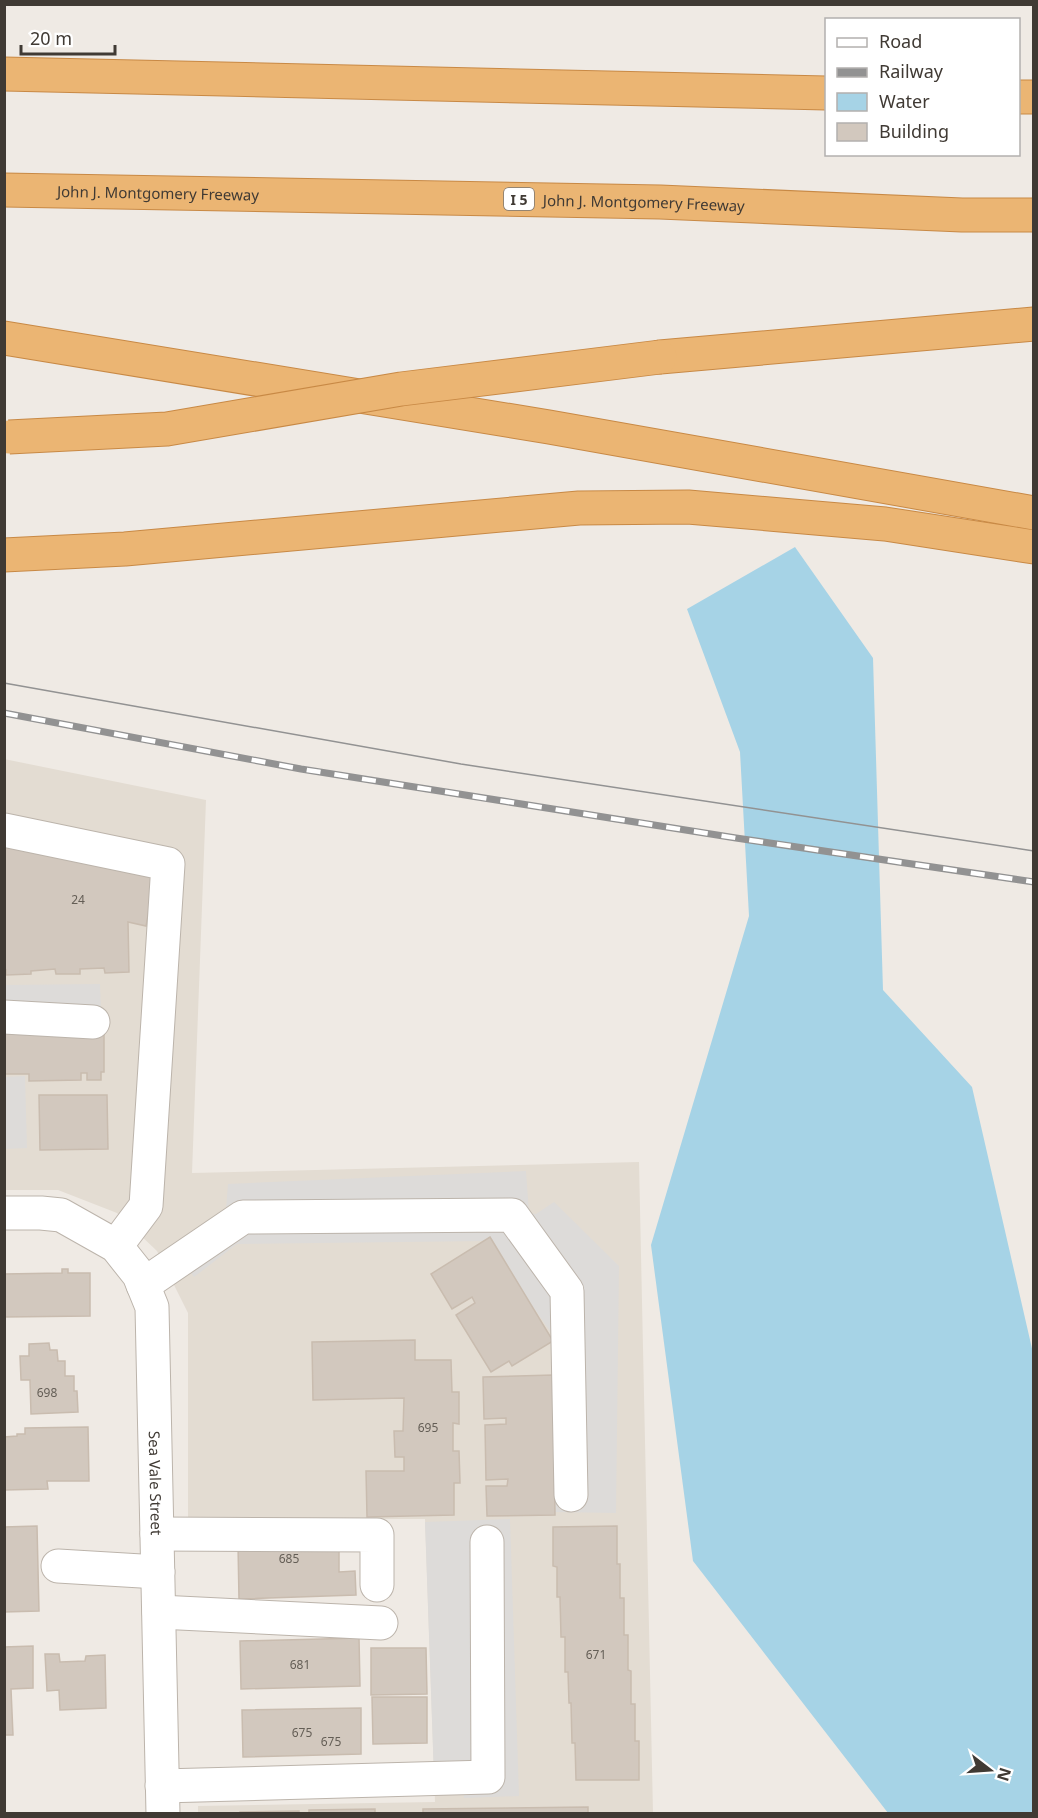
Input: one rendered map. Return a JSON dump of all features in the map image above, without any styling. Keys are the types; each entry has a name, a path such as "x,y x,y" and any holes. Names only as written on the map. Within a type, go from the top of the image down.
{"highway":[{"path":"4,74 825,93"},
{"name":"John J. Montgomery Freeway","path":"4,190 648,201 962,214 1034,214"},
{"path":"7,437 167,429 401,389 660,357 1034,324"},
{"path":"4,338 549,427 1034,513"},
{"path":"4,555 125,549 579,508 666,507 885,524 1034,547"}],"street":[{"path":"4,830 168,864 146,1206 116,1246"},
{"path":"4,1017 93,1022"},
{"name":"Sea Vale Street","path":"4,1213 61,1215 116,1246 139,1275 152,1307 162,1800"},
{"path":"143,1285 243,1217 512,1215 567,1291 571,1495"},
{"path":"157,1534 377,1535 377,1585"},
{"path":"162,1800 488,1777 487,1542"},
{"path":"58,1566 158,1572"},
{"path":"159,1612 381,1623"}],"shaded area":[{"path":"4,759 206,800 192,1173 639,1162 653,1813 198,1813 198,1806 435,1802 425,1519 188,1519 188,1313 157,1251 117,1213 58,1190 5,1190"},
{"path":"100,984 101,1011 5,1013 4,985"},
{"path":"25,1076 27,1148 5,1149 5,1077"},
{"path":"526,1171 529,1213 536,1214 554,1202 619,1266 616,1513 553,1512 552,1334 487,1241 237,1244 194,1277 174,1250 226,1209 228,1184"},
{"path":"510,1519 519,1796 464,1798 463,1776 434,1777 425,1522"}],"water":[{"path":"795,547 873,658 883,990 972,1087 1033,1353 1033,1813 888,1813 693,1561 651,1245 749,916 740,752 687,609"}],"building":[{"path":"4,845 156,876 146,926 128,922 129,972 105,973 104,968 80,969 80,974 56,974 55,969 31,971 31,974 6,975 6,970 4,971"},
{"path":"104,1030 104,1072 101,1072 101,1080 87,1080 87,1073 81,1073 81,1080 29,1081 29,1074 4,1074 4,1032"},
{"path":"39,1095 107,1095 108,1149 40,1150"},
{"path":"490,1237 553,1341 512,1366 509,1361 491,1372 456,1315 475,1303 472,1297 452,1309 431,1274"},
{"path":"62,1269 68,1269 68,1273 90,1273 90,1316 4,1317 4,1274 62,1273"},
{"path":"415,1340 415,1360 451,1360 452,1392 459,1392 459,1424 453,1423 453,1451 459,1451 460,1483 454,1483 454,1515 367,1517 366,1471 404,1471 404,1457 395,1457 394,1431 403,1431 404,1398 313,1400 312,1342"},
{"path":"49,1343 50,1350 57,1350 58,1361 65,1361 65,1376 74,1376 78,1412 31,1414 30,1380 21,1380 20,1356 29,1356 29,1344"},
{"path":"553,1375 555,1515 487,1516 486,1486 507,1486 508,1479 486,1480 485,1425 506,1424 506,1418 484,1419 483,1377"},
{"path":"88,1427 89,1481 47,1481 48,1489 4,1490 4,1437 25,1434 25,1428"},
{"path":"37,1526 39,1611 4,1612 4,1527"},
{"path":"617,1526 620,1598 624,1598 624,1635 628,1635 631,1704 635,1704 635,1741 639,1741 639,1780 576,1780 568,1672 565,1672 565,1637 561,1637 557,1567 553,1566 553,1527"},
{"path":"339,1542 339,1572 355,1571 356,1595 239,1599 238,1544"},
{"path":"359,1638 360,1686 241,1689 240,1641"},
{"path":"33,1646 33,1688 11,1689 13,1735 4,1735 4,1647"},
{"path":"371,1648 426,1648 427,1694 371,1695"},
{"path":"45,1654 59,1654 60,1662 85,1661 86,1656 105,1655 106,1708 60,1710 59,1690 47,1691"},
{"path":"372,1697 427,1697 427,1743 373,1744"},
{"path":"361,1708 361,1754 243,1757 242,1710"},
{"path":"588,1807 588,1814 423,1814 423,1809"},
{"path":"375,1809 375,1814 309,1814 309,1810"},
{"path":"299,1811 299,1814 240,1814 240,1812"}],"tram line":[{"path":"4,683 461,764 1034,851"}],"railway":[{"path":"4,713 301,769 736,838 1034,882"}]}
